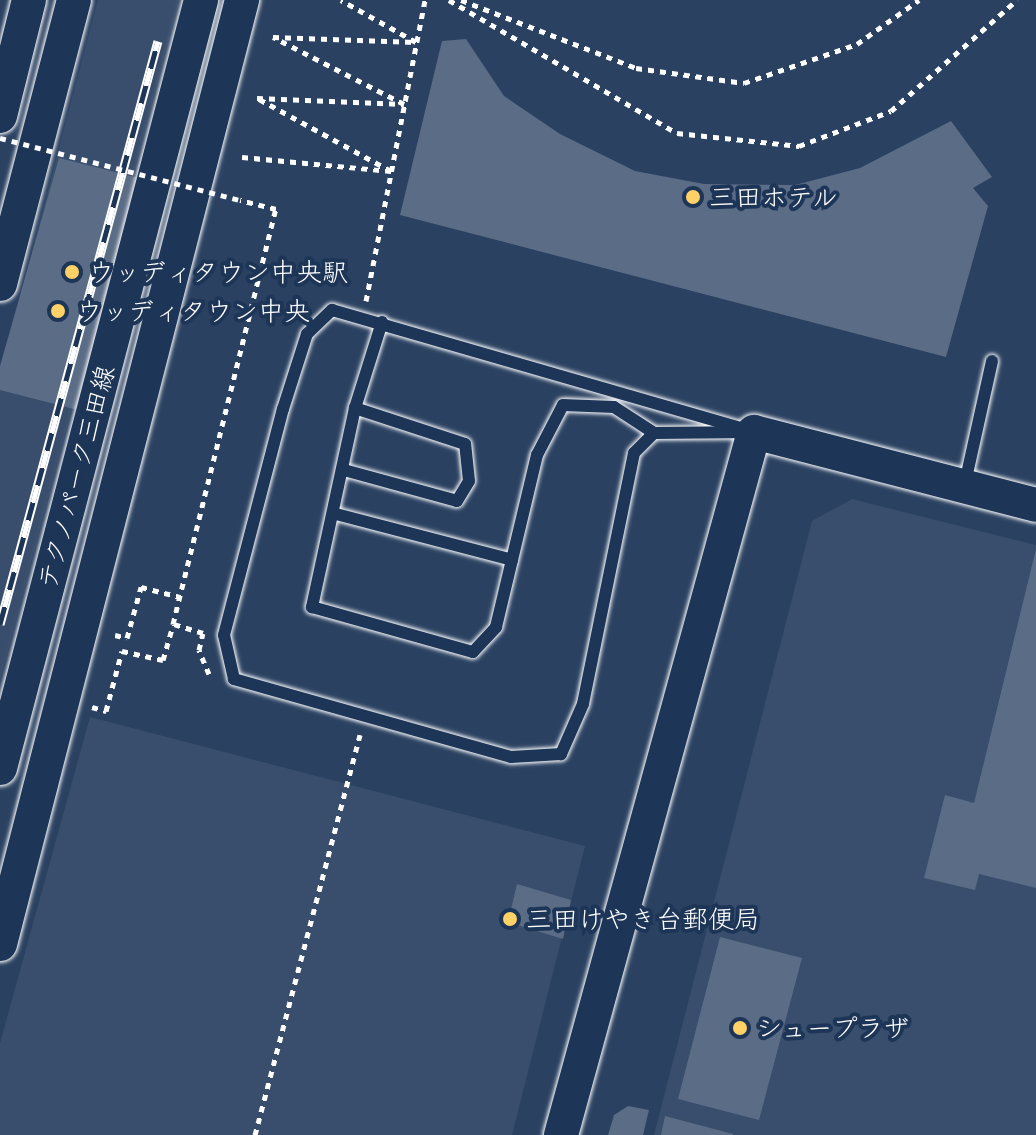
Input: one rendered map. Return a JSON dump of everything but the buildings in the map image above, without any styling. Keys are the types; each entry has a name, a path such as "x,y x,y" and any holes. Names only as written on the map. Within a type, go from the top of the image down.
{"main road":[{"path":"0,116 29,0"},
{"path":"0,284 74,0"},
{"name":"テクノパーク三田線","path":"0,768 201,0"},
{"path":"0,944 242,0"},
{"path":"561,1135 754,432 1036,505"}],"lane":[{"path":"654,433 634,453 583,704 561,754 511,757 234,679 224,635 307,334 332,310 754,432"},
{"path":"382,322 355,408 336,514 312,607 473,652 496,627 537,455 563,405 614,407 654,433 754,432"},
{"path":"964,486 992,361"},
{"path":"344,470 457,501 469,481 465,444 355,408"},
{"path":"336,514 512,560"}],"path":[{"path":"341,0 416,42"},
{"path":"363,318 425,0"},
{"path":"449,0 677,133 799,146 891,111 1017,0"},
{"path":"461,0 636,68 744,83 857,44 919,0"},
{"path":"404,104 273,37 416,42"},
{"path":"391,171 257,98 404,104"},
{"path":"0,138 276,209 163,660 122,651 106,711 84,704"},
{"path":"242,157 391,171"},
{"path":"115,635 127,638 141,587 180,597"},
{"path":"173,624 203,633 199,650 214,680"},
{"path":"255,1135 363,726"}],"shaded area":[{"path":"98,0 179,0 0,680 0,374"},
{"path":"852,499 1036,545 1036,1135 654,1135 812,521"},
{"path":"90,717 585,846 512,1135 0,1135 0,1043"}],"railway":[{"path":"0,624 158,41"}],"place":[{"name":"三田ホテル","path":"693,197"},
{"name":"ウッディタウン中央駅","path":"72,272"},
{"name":"ウッディタウン中央","path":"58,311"},
{"name":"三田けやき台郵便局","path":"510,919"},
{"name":"シュープラザ","path":"740,1028"}]}
